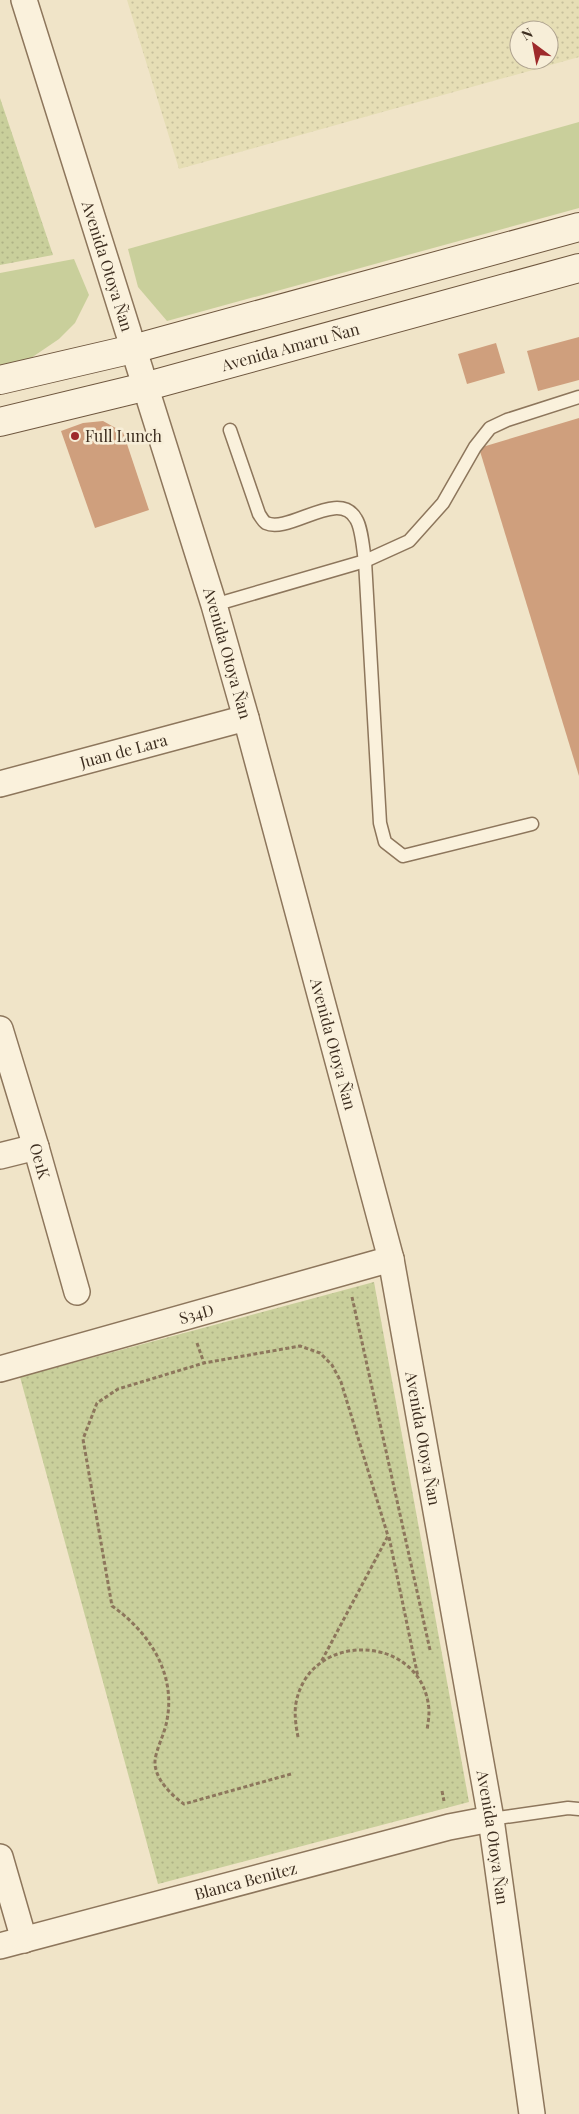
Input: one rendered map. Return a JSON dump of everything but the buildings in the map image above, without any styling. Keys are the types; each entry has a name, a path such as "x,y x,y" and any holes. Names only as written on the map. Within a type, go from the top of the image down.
{"main road":[{"path":"0,380 133,349 579,227"},
{"name":"Avenida Amaru Ñan","path":"0,422 144,387 579,268"}],"street":[{"name":"Avenida Otoya Ñan","path":"24,0 214,605 391,1259 491,1819 532,2114"},
{"name":"Juan de Lara","path":"0,784 246,718"},
{"name":"Oe1K","path":"0,1029 77,1292"},
{"path":"0,1156 36,1147"},
{"name":"S34D","path":"0,1369 391,1259"},
{"name":"Blanca Benitez","path":"0,1946 449,1827 491,1819"},
{"path":"0,1857 24,1940"}],"lane":[{"path":"214,605 365,561 409,541 443,504 475,447 490,428 507,420 579,397"},
{"path":"230,430 258,514 266,523 276,525 338,507 349,511 357,520 365,561 380,822 385,842 403,856 532,824"},
{"path":"491,1819 568,1808 579,1809"}],"path":[{"path":"347,1272 432,1656"},
{"path":"291,1774 184,1804 172,1796 157,1772 155,1761 168,1718 168,1694 165,1674 153,1645 129,1618 112,1606 83,1439 97,1403 118,1389 204,1362 300,1346 320,1353 332,1365 341,1382 388,1536 418,1678 426,1694 429,1711 427,1730"},
{"path":"322,1662 388,1536"},
{"path":"298,1737 295,1720 296,1702 302,1686 311,1671 322,1662 341,1652 358,1648 376,1650 392,1655 406,1665 418,1678"}],"shaded area":[{"path":"127,0 579,0 579,57 559,63 559,20 509,20 509,70 533,70 179,169"}],"green space":[{"path":"0,98 53,255 0,265"},
{"path":"579,122 579,208 167,321 138,287 128,249"},
{"path":"74,259 89,295 75,323 59,339 31,358 0,365 0,273"},
{"path":"374,1282 469,1802 158,1884 20,1377"}],"place":[{"name":"Full Lunch","path":"75,436"}]}
